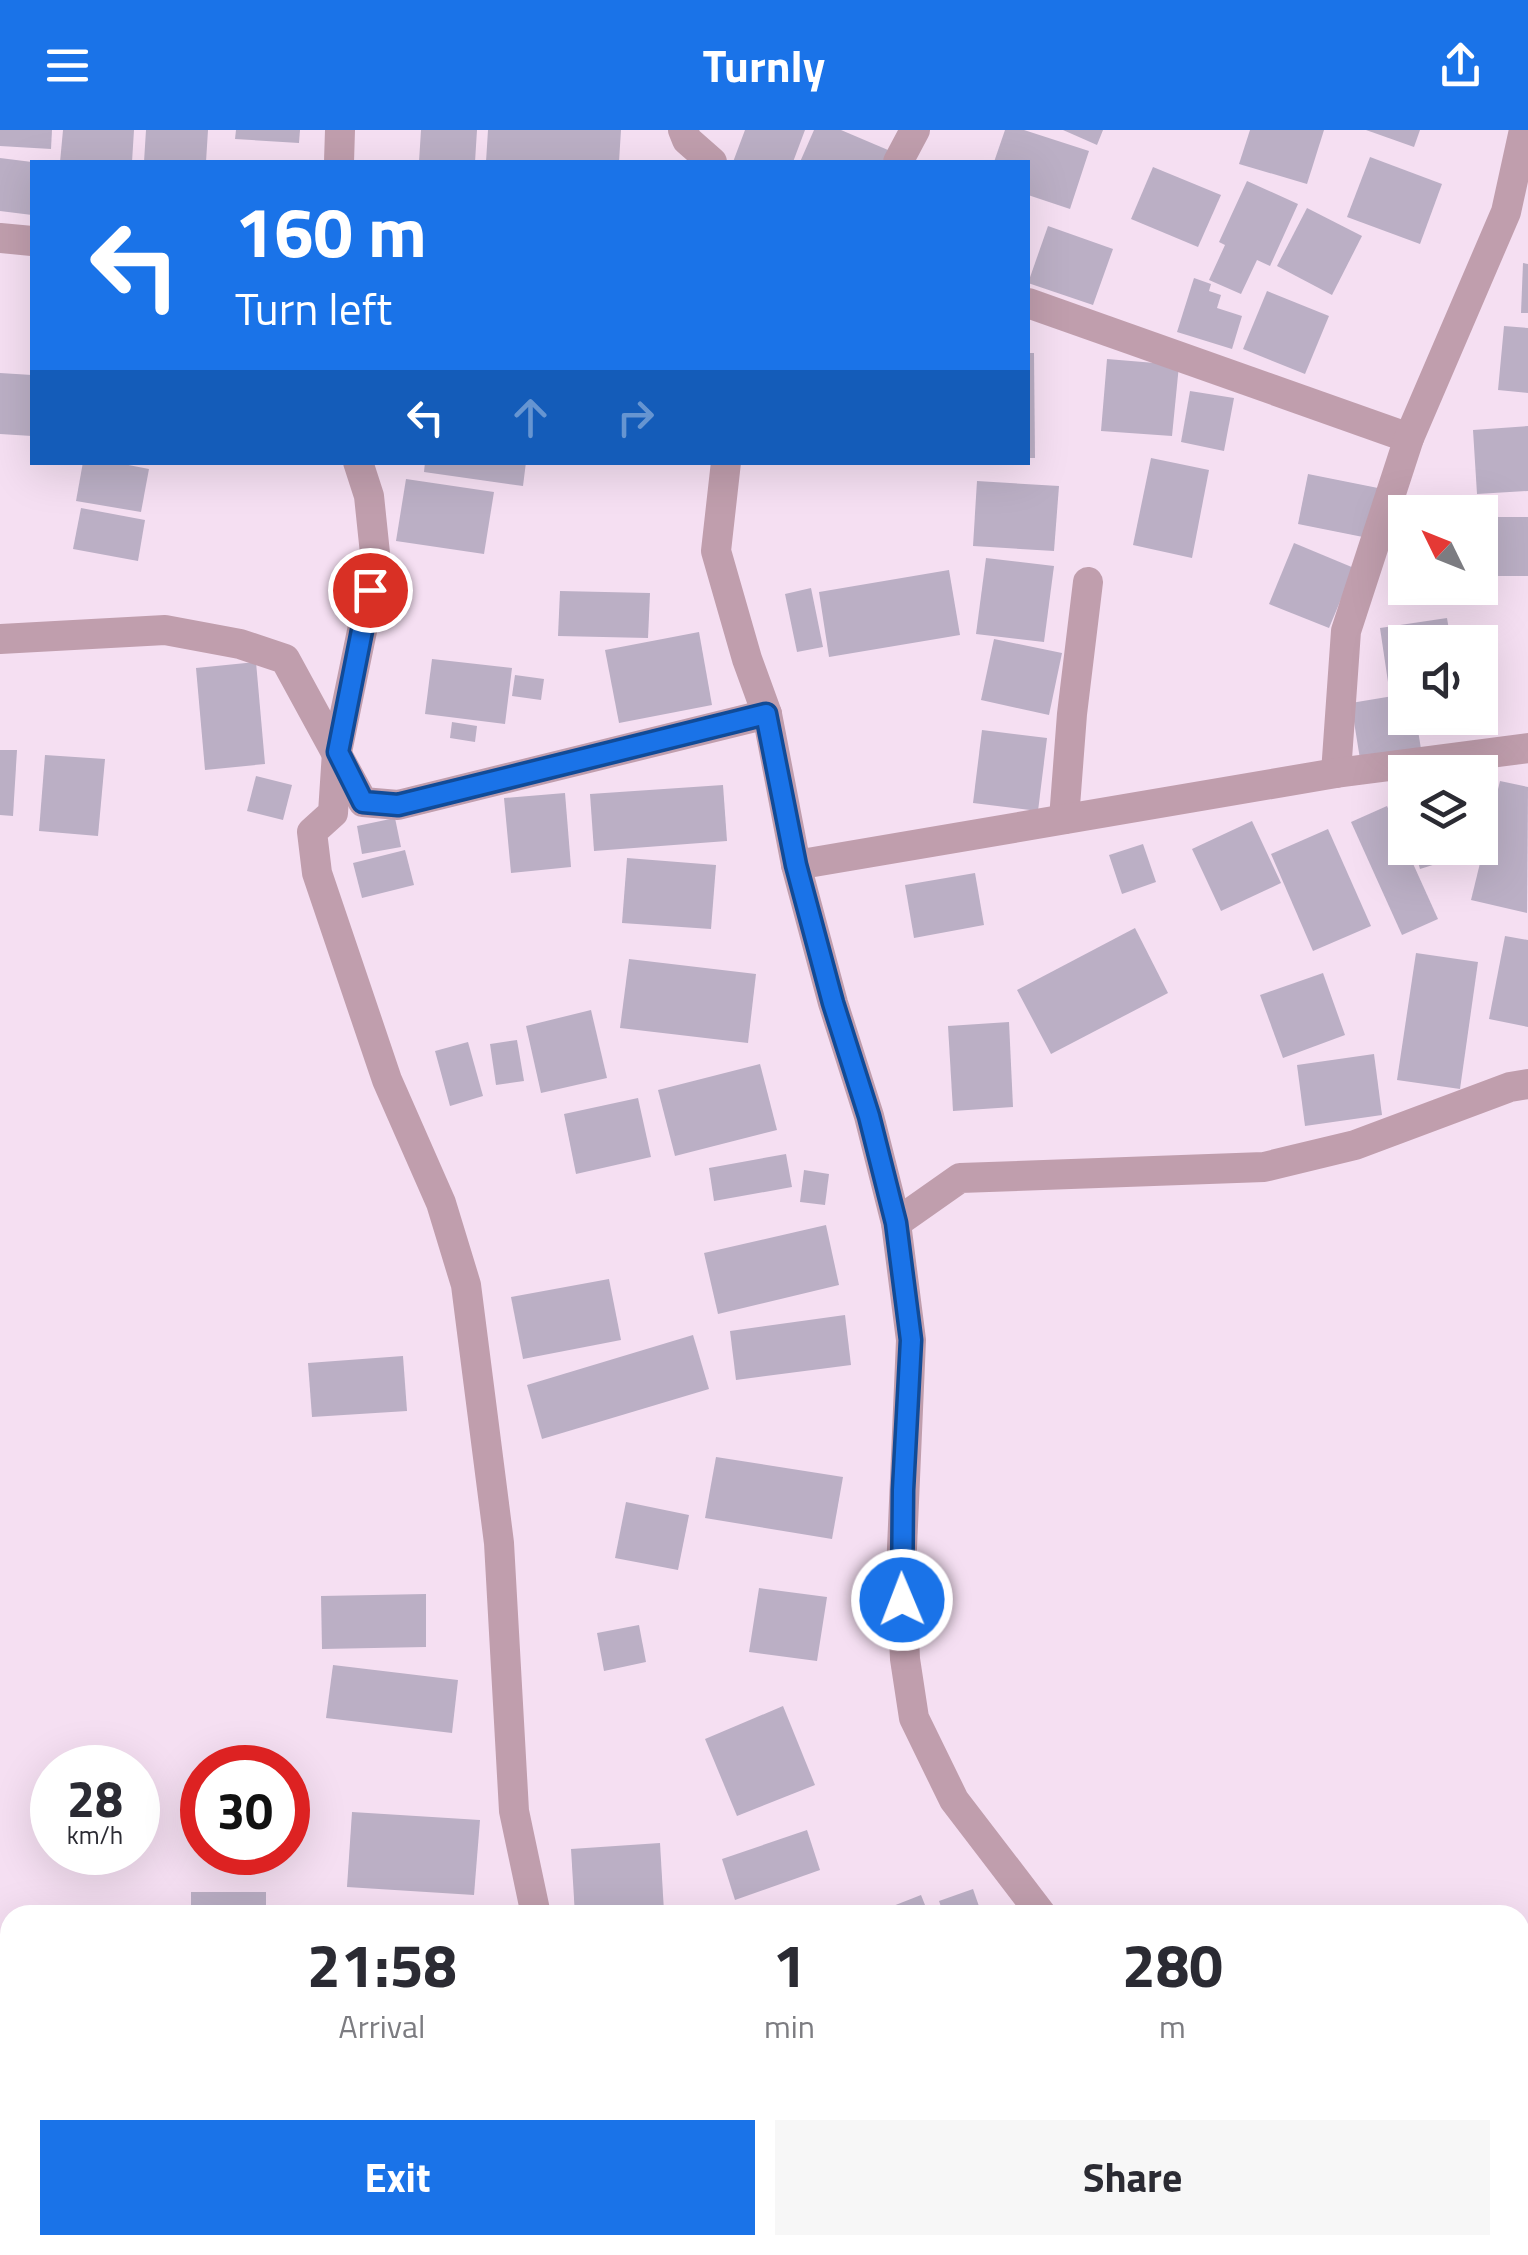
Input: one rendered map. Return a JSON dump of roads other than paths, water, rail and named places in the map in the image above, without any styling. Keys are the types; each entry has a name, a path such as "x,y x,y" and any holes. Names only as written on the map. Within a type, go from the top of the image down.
{"street":[{"path":"339,160 340,130"},
{"path":"683,130 687,140 710,160"},
{"path":"899,160 915,130"},
{"path":"1336,773 1346,631 1408,438 1506,212 1524,130"},
{"path":"0,238 30,241"},
{"path":"1030,304 1408,438"},
{"path":"333,813 338,752 376,563 370,496 359,465"},
{"path":"726,465 716,551 766,714 796,865 896,1223 911,1340 901,1570 905,1659 914,1718 954,1800 1034,1905"},
{"path":"1064,819 1088,582"},
{"path":"0,640 165,630 240,644 285,660 363,802"},
{"path":"534,1905 514,1811 499,1543 466,1285 441,1203 387,1080 317,873 312,832 333,813 363,802 398,805 766,714"},
{"path":"796,865 1336,773 1528,748"},
{"path":"896,1223 960,1178 1264,1167 1355,1146 1510,1087 1528,1084"}]}
